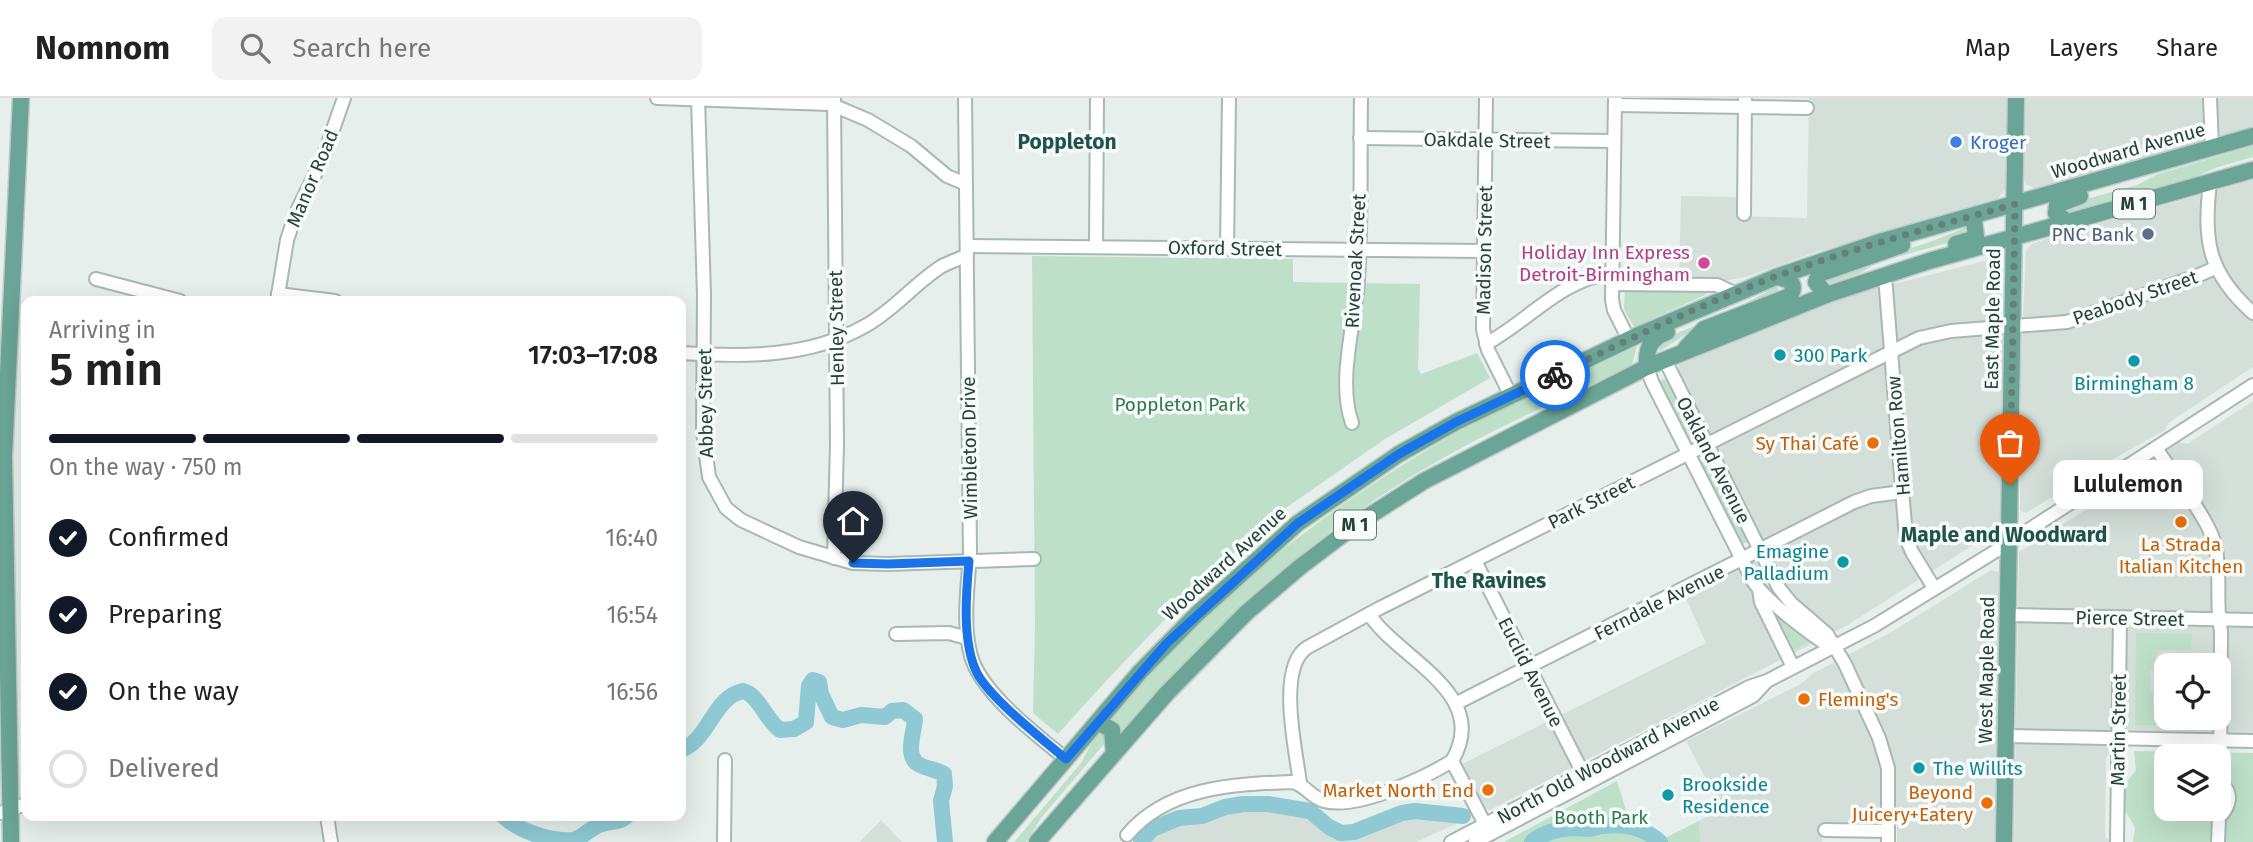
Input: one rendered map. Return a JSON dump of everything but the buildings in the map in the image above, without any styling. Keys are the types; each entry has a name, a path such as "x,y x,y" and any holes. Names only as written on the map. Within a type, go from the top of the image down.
{"main road":[{"path":"11,842 4,457 21,98"},
{"name":"East Maple Road","path":"2010,541 2016,98"},
{"name":"Woodward Avenue","path":"2015,204 2253,136"},
{"path":"2214,181 2253,159"},
{"path":"2068,223 2056,213 2057,205 2065,200 2135,181 2151,165"},
{"name":"M 1","path":"1037,842 1198,659 1246,613 1300,566 1358,523 1424,481 1647,367 1826,295 1880,277 2253,170"},
{"name":"M 1","path":"1968,217 2015,204"},
{"path":"1880,277 1882,269 1892,261 1973,239 1978,232 1974,221 1968,217"},
{"name":"Woodward Avenue","path":"1001,838 1167,643 1298,523 1399,454 1456,422 1629,340 1741,291 1876,243 1968,217"},
{"path":"1826,295 1816,279 1819,274 1901,247 1909,234"},
{"path":"1682,352 1703,329 1790,296 1793,291 1792,283 1788,279 1776,277"},
{"path":"1647,367 1648,346 1656,336 1733,306 1741,291"},
{"name":"West Maple Road","path":"2004,842 2010,541"},
{"path":"1098,722 1112,730 1114,753"}],"street":[{"name":"Manor Road","path":"277,296 287,240 296,213 323,158 344,98"},
{"path":"657,98 834,101 921,154 947,176 966,184"},
{"name":"Wimbleton Drive","path":"965,98 969,561 967,638 974,666 985,685 1066,759"},
{"path":"1096,247 1097,98"},
{"path":"1227,248 1229,98"},
{"name":"Rivenoak Street","path":"1352,423 1347,409 1348,360 1358,283 1361,98"},
{"name":"Madison Street","path":"1486,98 1483,328 1486,344 1511,396"},
{"path":"2210,98 2212,147"},
{"name":"Abbey Street","path":"698,99 705,458 709,477 726,508 741,520 799,547 834,558 871,565 1034,559"},
{"name":"Henley Street","path":"834,101 837,340 837,510 834,558"},
{"path":"1629,340 1613,307 1615,101 1745,102 1807,108"},
{"path":"1744,215 1745,102"},
{"name":"Oakdale Street","path":"1360,138 1614,141"},
{"path":"2214,181 2208,223 2215,268 2253,313"},
{"name":"Oxford Street","path":"686,353 768,354 837,340 866,326 967,250 1096,247 1483,251"},
{"name":"Peabody Street","path":"2013,326 2044,325 2078,319 2215,268"},
{"path":"1486,344 1553,296 1603,274 1612,278 1717,285 1741,291"},
{"name":"Hamilton Row","path":"1880,277 1891,352 1908,544 1934,588"},
{"path":"96,279 161,296"},
{"name":"Park Street","path":"1300,783 1291,717 1291,677 1294,661 1301,651 1369,614 1919,338 1940,332 2013,326"},
{"name":"Oakland Avenue","path":"1665,360 1779,588 1791,603 1826,634 1833,648"},
{"name":"Oakland Avenue","path":"1647,367 1688,454 1759,589 1817,639 1833,648"},
{"name":"North Old Woodward Avenue","path":"1451,842 1488,829 1749,687 1767,681 1874,626 2253,385"},
{"path":"2156,448 2214,539 2221,631 2219,744"},
{"name":"Ferndale Avenue","path":"1457,703 1864,498 1902,492"},
{"name":"Euclid Avenue","path":"1475,561 1586,778"},
{"name":"Oakland Avenue","path":"1759,589 1761,602 1793,667"},
{"path":"1127,835 1154,809 1194,793 1300,783 1317,799 1342,802 1392,791 1452,761 1461,735 1461,717 1457,703 1369,614"},
{"name":"Pierce Street","path":"2008,615 2253,620"},
{"name":"Martin Street","path":"2117,842 2120,618"},
{"path":"896,634 949,633 967,638"},
{"path":"1825,830 1888,836 1889,780 1885,756 1849,674 1833,648"},
{"path":"2006,736 2253,741"},
{"path":"724,760 724,842"},
{"path":"1452,761 1488,829"},
{"path":"328,821 331,842"},
{"path":"2216,821 2218,842"},
{"name":"North Old Woodward Avenue","path":"1475,842 1488,829"}],"shaded area":[{"path":"1809,98 2007,98 2005,190 1997,199 1810,254 1746,277 1724,281 1679,280 1681,196 1739,197 1739,216 1807,218"},
{"path":"2025,98 2253,98 2253,127 2034,188 2026,184 2023,176"},
{"path":"2253,180 2253,367 2168,423 2165,430 2097,468 2099,473 2091,478 2088,475 2026,513 2022,512 2021,365 2026,250 2032,244 2049,238"},
{"path":"1997,258 2003,262 2000,312 2003,346 2000,522 1997,530 1846,626 1490,810 1485,808 1462,764 1706,643 1684,594 1769,555 1679,376 1679,363 1773,323 1862,292"},
{"path":"2253,401 2253,733 2112,730 2112,751 2106,758 2105,837 2111,842 2014,842 2019,552 2142,474 2145,464 2178,442 2187,444"},
{"path":"1991,570 1998,572 2000,577 1995,842 1897,842 1897,825 1849,824 1823,826 1822,842 1700,842 1699,821 1722,809 1686,741 1801,684 1812,674 1893,631"},
{"path":"1243,804 1268,804 1310,811 1341,833 1415,811 1460,822 1416,842 1141,842 1152,829 1179,818 1201,816"},
{"path":"881,820 902,842 860,842"}],"green space":[{"path":"2253,146 2253,157 2190,179 2066,215 2065,205 2137,185 2158,174"},
{"path":"1965,228 1966,238 1878,262 1861,273 1829,284 1826,275"},
{"name":"Poppleton Park","path":"1032,256 1293,259 1293,282 1420,284 1418,369 1421,374 1477,353 1490,378 1385,439 1264,523 1265,525 1158,626 1058,734 1033,713 1035,625"},
{"path":"1777,286 1780,296 1691,331 1660,351 1656,342 1737,308"},
{"path":"1625,290 1708,291 1705,295 1634,327 1624,309"},
{"path":"1637,346 1632,365 1508,424 1436,462 1348,519 1307,550 1229,619 1156,693 1122,732 1110,721 1180,641 1259,569 1343,505 1457,433"},
{"path":"1667,378 1696,435 1687,439 1658,381"},
{"path":"1708,459 1749,541 1740,545 1702,467 1702,462"},
{"path":"1772,612 1808,642 1789,652"},
{"path":"2136,633 2192,634 2191,650 2157,650 2154,653 2150,691 2153,692 2154,725 2135,725"},
{"path":"1102,733 1106,735 1105,743 1041,818 1026,842 1014,842 1081,763 1095,737"},
{"path":"2134,751 2154,751 2154,821 2231,821 2231,753 2253,753 2253,842 2133,842 2135,827 2125,811 2125,784 2136,770"},
{"name":"Booth Park","path":"1617,781 1630,823 1638,824 1661,840 1699,821 1700,842 1504,842"}],"waterway":[{"path":"686,748 699,737 725,701 743,691 758,702 780,730 794,729 806,722 809,686 813,680 819,682 821,694 832,717 843,720 861,715 885,717 892,711 903,710 915,719 911,752 916,763 944,774 945,786 941,801 945,842"},
{"path":"1141,842 1152,829 1179,818 1202,816 1225,807 1243,804 1268,804 1310,811 1341,833 1354,832 1402,813 1415,811 1463,816"},
{"path":"510,821 526,831 564,840 577,839 598,825 618,821"},
{"path":"1532,842 1559,830 1612,825 1641,830 1660,842"}],"way so far":[{"path":"1555,375 1636,336 1767,280 1876,243 2015,204 2010,485"}],"place":[{"name":"Kroger","path":"1956,142"},
{"name":"PNC Bank","path":"2148,234"},
{"name":"Holiday Inn Express Detroit-Birmingham","path":"1704,263"},
{"name":"300 Park","path":"1780,355"},
{"name":"Birmingham 8","path":"2134,361"},
{"name":"Sy Thai Café","path":"1873,443"},
{"name":"Lululemon","path":"2010,485"},
{"name":"La Strada Italian Kitchen","path":"2181,522"},
{"name":"Emagine Palladium","path":"1843,562"},
{"name":"Fleming's","path":"1804,699"},
{"name":"The Willits","path":"1919,768"},
{"name":"Market North End","path":"1488,790"},
{"name":"Brookside Residence","path":"1668,795"},
{"name":"Beyond Juicery+Eatery","path":"1987,803"}],"district":[{"name":"Poppleton","path":"1067,142"},
{"name":"Maple and Woodward","path":"2004,535"},
{"name":"The Ravines","path":"1489,581"}],"route":[{"path":"853,563 871,565 969,561 967,638 978,674 988,690 1066,759 1167,643 1298,523 1399,454 1456,422 1555,375"}]}
